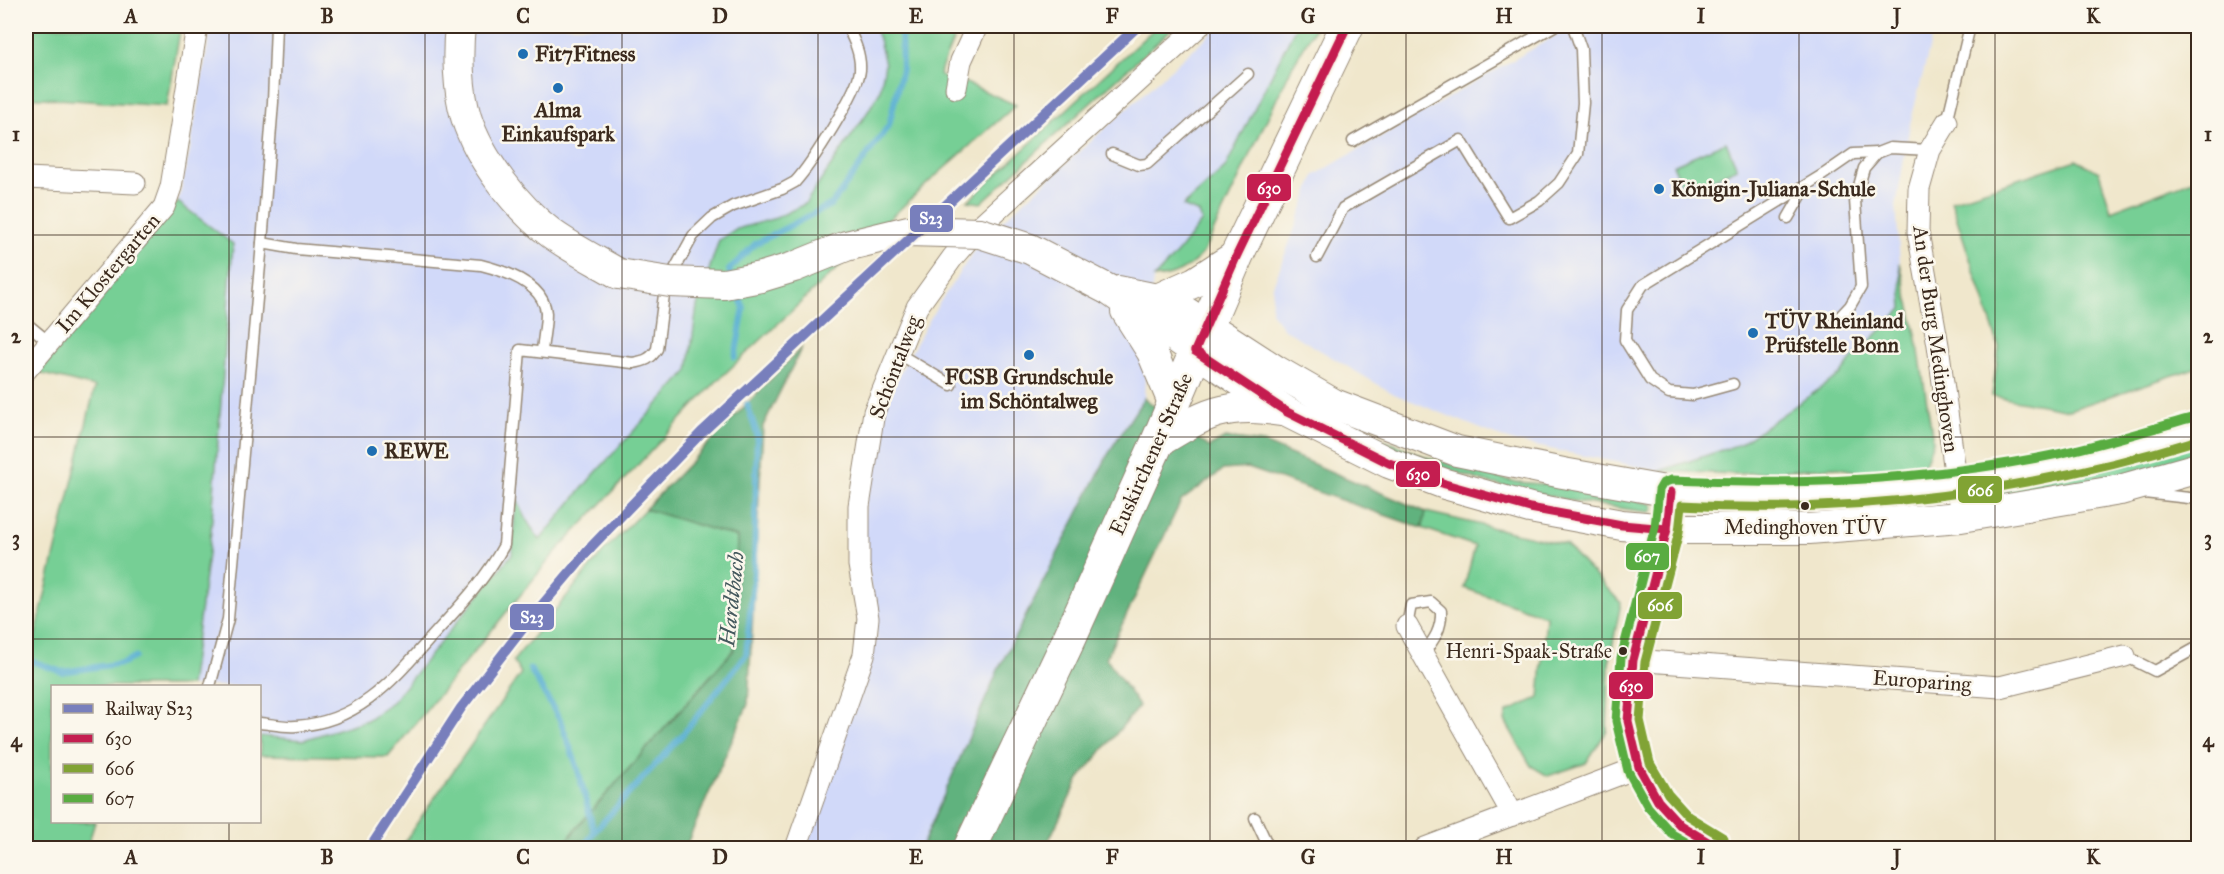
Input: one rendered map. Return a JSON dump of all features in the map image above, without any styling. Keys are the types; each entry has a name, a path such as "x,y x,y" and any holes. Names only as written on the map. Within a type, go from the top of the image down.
{"main road":[{"path":"460,26 457,55 466,117 488,163 512,195 552,234 619,274 670,282 724,284 761,277 794,267 846,246 908,231 980,233 1030,249 1176,328 1275,370 1334,404 1457,451 1671,492 1707,495 1828,493 1957,482 2061,465 2147,444 2199,428"},
{"name":"Euskirchener Straße","path":"970,849 1070,637 1174,405 1176,328 1237,255 1347,26"},
{"path":"1176,328 1195,282 1237,255"},
{"path":"1109,290 1134,322 1176,328 1287,412 1389,463 1445,484 1530,508 1622,525 1667,529 1809,530 1961,517 2120,489 2199,468"},
{"path":"1157,443 1192,422 1218,410 1250,406 1287,412"}],"street":[{"name":"Im Klostergarten","path":"26,370 164,207 171,187 197,26"},
{"path":"956,88 961,61 977,26"},
{"name":"Schöntalweg","path":"796,849 864,655 868,618 860,565 859,506 874,412 917,307 953,257 982,224 1199,26"},
{"name":"An der Burg Medinghoven","path":"1947,122 1930,150 1919,189 1918,232 1938,345 1961,517"},
{"path":"26,178 135,183"},
{"path":"1671,492 1667,529 1633,660 1628,721 1638,767 1658,801 1680,825 1718,849"},
{"path":"1407,626 1513,814"},
{"name":"Europaring","path":"1633,660 2000,687 2125,656"},
{"path":"1425,849 1638,767"}],"lane":[{"path":"211,685 228,619 262,243 273,102 276,26"},
{"path":"261,723 295,726 311,724 342,714 373,698 396,676 492,567 504,544 520,350 633,363 645,362 652,357 657,349 665,287 686,245 712,218 744,201 782,189 795,182 850,98 859,75 860,60 848,26"},
{"path":"1353,141 1554,26"},
{"path":"1317,256 1343,208 1461,140 1509,218 1539,201 1559,183 1578,154 1583,103 1581,49 1573,26"},
{"name":"An der Burg Medinghoven","path":"1947,122 1970,26"},
{"path":"1112,154 1139,165 1147,164 1248,74"},
{"path":"1733,384 1693,395 1670,393 1650,380 1625,340 1627,310 1642,285 1853,154 1877,153 1890,148 1930,150"},
{"path":"1833,324 1850,306 1861,287 1855,200 1864,168 1877,153"},
{"path":"1788,218 1807,184"},
{"path":"262,243 296,249 481,265 500,270 526,284 543,302 546,312 542,351"},
{"name":"Im Klostergarten","path":"26,323 49,342"},
{"path":"898,354 951,385"},
{"path":"2120,489 2199,499"},
{"path":"1407,626 1411,605 1431,602 1441,611 1442,622 1436,638 1423,654"},
{"name":"Europaring","path":"2125,656 2154,671 2199,647"},
{"path":"1255,818 1269,849"}],"shaded area":[{"path":"211,26 874,26 885,64 880,91 805,204 776,218 737,229 719,240 697,306 688,371 590,479 540,540 516,499 512,554 393,701 368,720 303,740 261,736 261,685 190,685 211,532 233,244 178,202 189,155"},
{"path":"1219,26 1296,26 1224,170 1183,205 1199,213 1202,221 1154,278 1148,304 1144,398 1111,449 998,670 921,848 805,848 877,637 862,528 878,412 936,308 982,239"},
{"path":"1572,26 1935,26 1910,124 1896,206 1903,308 1851,360 1841,374 1740,444 1660,471 1511,441 1394,394 1284,329 1271,312 1273,286 1315,175"}],"green space":[{"path":"26,26 181,26 167,106 26,97"},
{"path":"874,26 959,26 939,74 952,83 964,82 1016,105 930,181 716,382 554,554 388,757 261,755 261,736 303,740 367,720 393,701 512,554 516,498 540,540 590,479 688,371 697,306 719,240 737,229 776,218 805,204 880,91 885,64"},
{"path":"1157,26 1175,26 981,203 968,201"},
{"path":"1296,26 1316,26 1292,67 1203,253 1181,271 1154,278 1202,221 1199,213 1183,206 1225,168"},
{"path":"1726,142 1737,168 1685,192 1673,165"},
{"path":"2076,160 2099,172 2111,211 2198,178 2198,367 2069,410 1992,396 1999,347 1951,201"},
{"path":"178,202 233,244 211,532 190,685 51,685 51,823 95,823 87,848 26,848 26,674 95,387 39,373"},
{"path":"1900,263 1917,339 1933,441 1925,464 1898,472 1872,474 1833,467 1738,474 1660,471 1740,444 1841,374 1851,360 1903,308"},
{"path":"802,347 763,426 748,704 685,848 561,848 734,650 737,537 645,509"},
{"path":"1239,368 1345,425 1426,457 1490,476 1517,482 1578,487 1652,504 1654,508 1651,512 1573,501 1485,482 1379,446"},
{"path":"1144,398 1209,447 1225,438 1264,443 1426,512 1422,528 1248,468 1223,470 1181,501 1106,658 1139,706 1079,779 1045,848 921,848 998,670 1111,449"},
{"path":"2198,440 2198,456 2130,475 1992,500 1980,491"},
{"path":"1939,497 1920,503 1868,508 1844,514 1688,513 1705,510 1812,512 1837,503"},
{"path":"645,509 737,537 734,649 561,848 401,848 521,673 513,661 603,552"},
{"path":"1426,512 1566,545 1621,603 1609,663 1607,731 1586,763 1548,776 1531,766 1505,721 1507,712 1539,698 1546,616 1464,588 1475,546 1422,528"}],"waterway":[{"name":"Hardtbach","path":"730,273 729,270 755,244 832,204 889,125 902,69 901,26"},
{"name":"Hardtbach","path":"735,357 744,308 737,291"},
{"name":"Hardtbach","path":"583,848 594,832 683,734 746,655 754,571 757,434 747,404"},
{"path":"26,659 62,672 123,663 135,657"},
{"path":"530,669 560,720 577,766 594,832"}],"rail line":[{"name":"S23","path":"370,848 461,708 527,623 592,546 701,433 1138,26"}],"transit line":[{"name":"630","path":"1195,351 1237,255 1347,26"},
{"name":"630","path":"1195,351 1287,412 1389,463 1445,484 1530,508 1622,525 1667,529"},
{"name":"607","path":"1696,848 1672,834 1648,807 1628,771 1616,721 1621,658 1655,527 1659,490 1663,483 1671,480 1768,482 1865,479 1962,470 2058,454 2194,417"},
{"name":"606","path":"1724,838 1688,816 1668,794 1650,763 1640,720 1645,662 1679,532 1682,505 1812,506 1943,495 2008,486 2072,473 2198,440"},
{"name":"630","path":"1671,492 1667,529 1633,660 1628,721 1639,767 1658,801 1680,825 1718,848"}],"place":[{"name":"Fit7Fitness","path":"523,54"},
{"name":"Alma Einkaufspark","path":"558,88"},
{"name":"Königin-Juliana-Schule","path":"1659,189"},
{"name":"TÜV Rheinland Prüfstelle Bonn","path":"1753,333"},
{"name":"FCSB Grundschule im Schöntalweg","path":"1029,355"},
{"name":"REWE","path":"372,451"},
{"name":"Medinghoven TÜV","path":"1805,506"},
{"name":"Henri-Spaak-Straße","path":"1623,651"}]}
